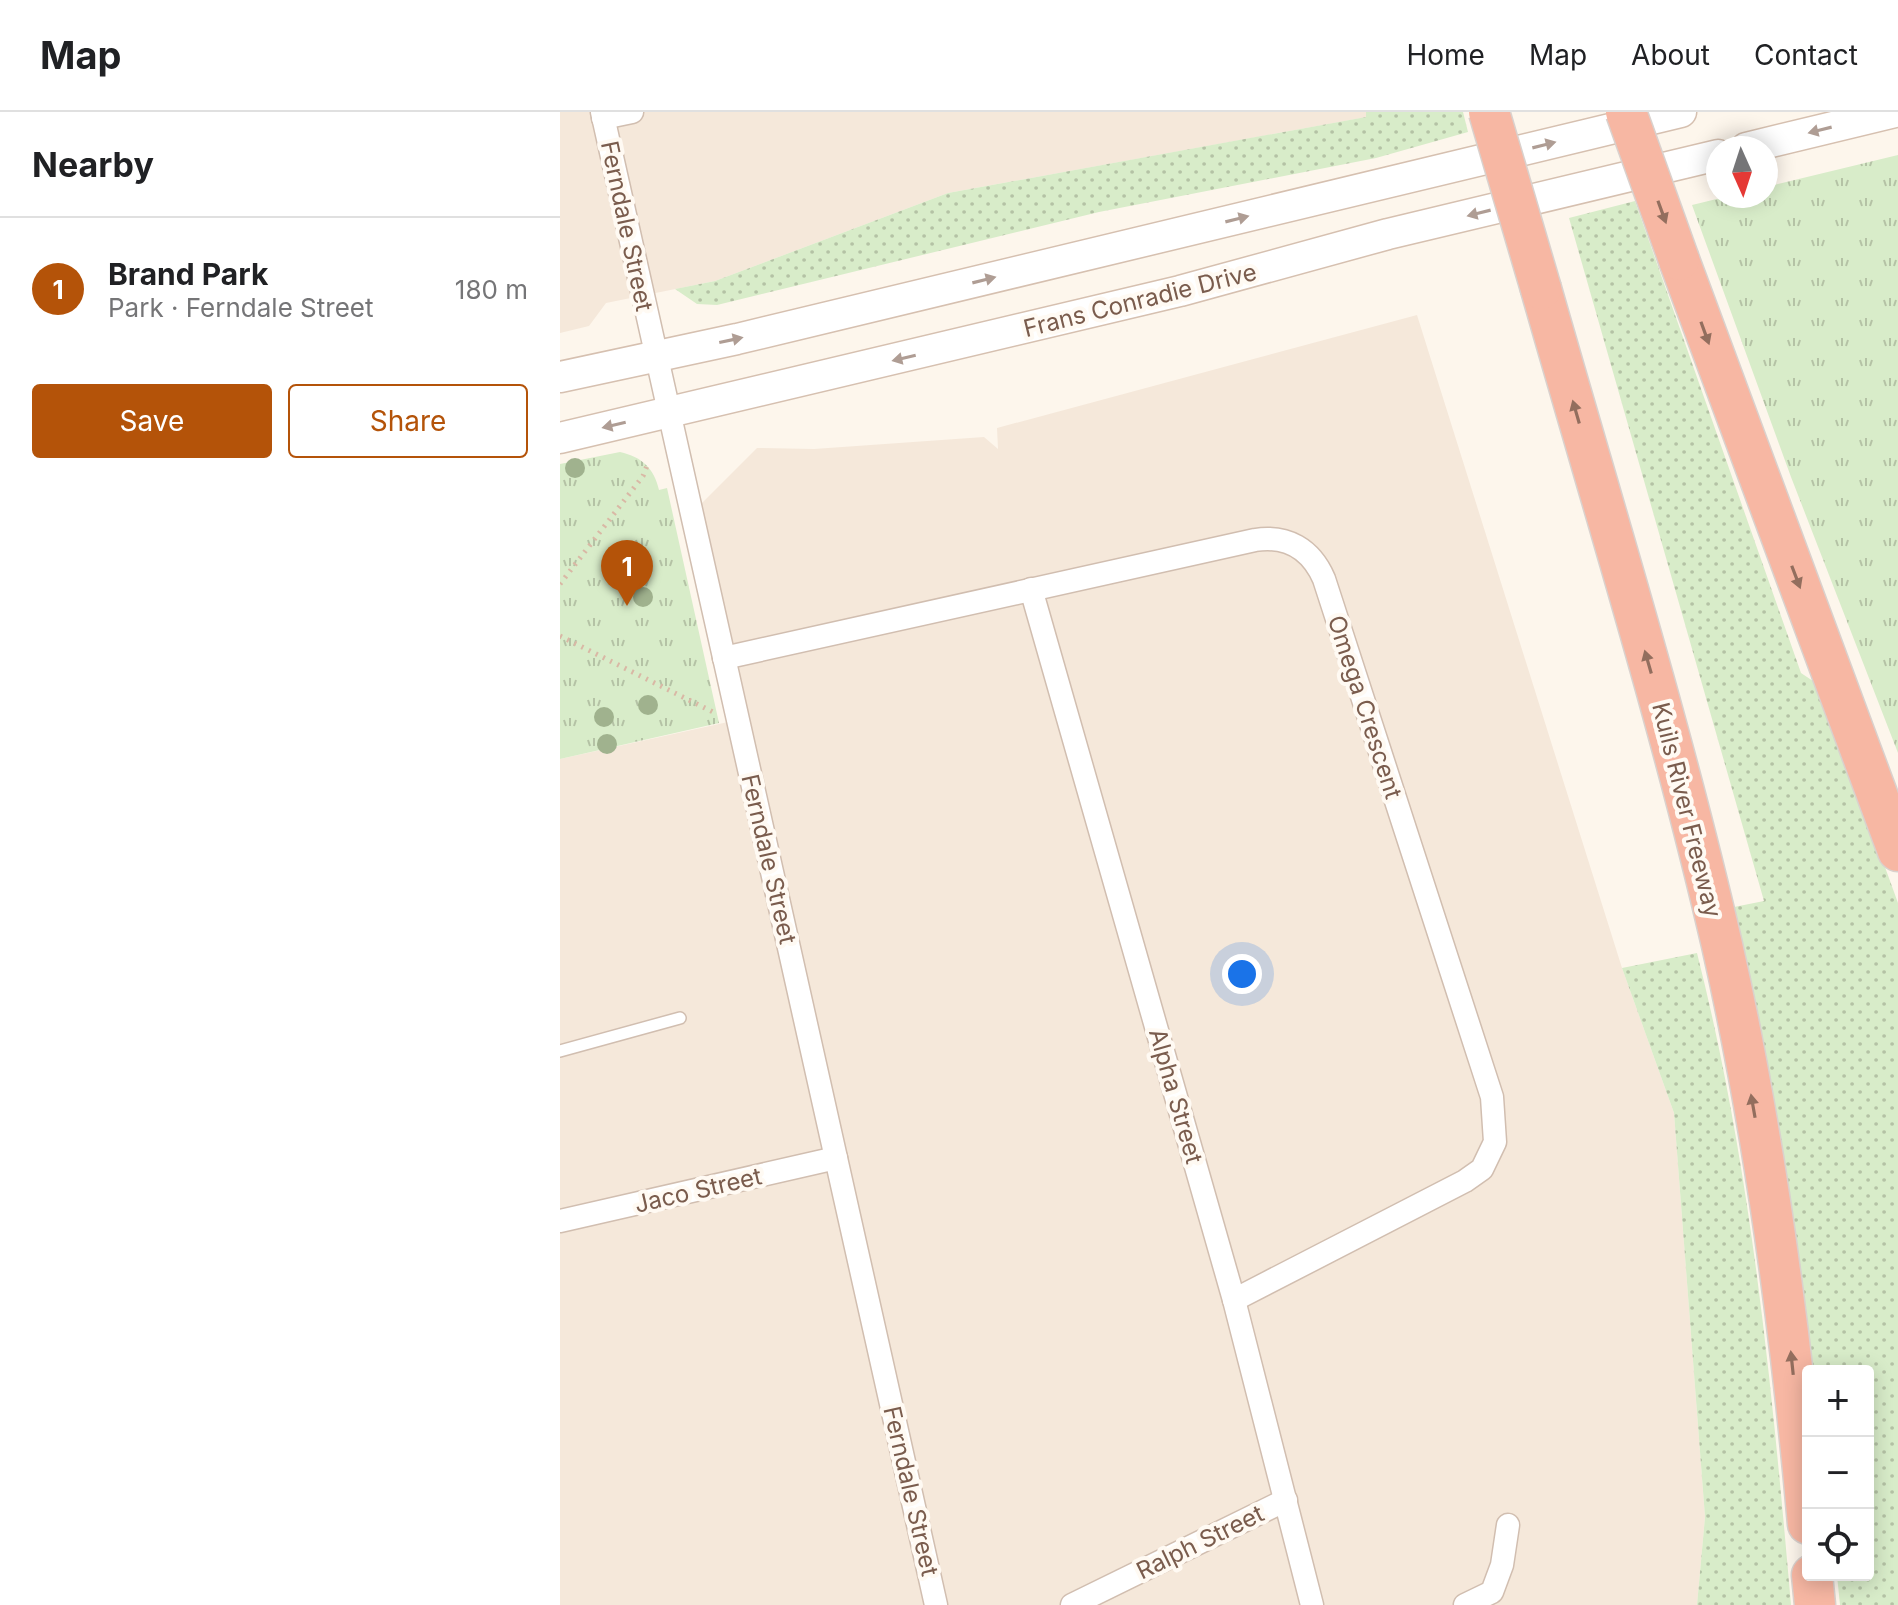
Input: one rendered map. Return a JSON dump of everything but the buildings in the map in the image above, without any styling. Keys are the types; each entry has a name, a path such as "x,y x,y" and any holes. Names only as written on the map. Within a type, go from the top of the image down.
{"highway":[{"name":"Kuils River Freeway","path":"1489,112 1663,712 1722,948 1776,1244 1806,1509"},
{"path":"1626,112 1898,851"},
{"path":"1813,1581 1815,1605"}],"street":[{"path":"602,115 632,112"},
{"path":"560,377 1681,112"},
{"path":"1778,140 1895,112"},
{"name":"Ferndale Street","path":"602,115 936,1605"},
{"name":"Frans Conradie Drive","path":"560,438 1164,295 1388,234 1706,158"},
{"name":"Omega Crescent","path":"724,658 1267,538 1290,542 1311,556 1324,579 1492,1097 1495,1142 1482,1169 1417,1207 1234,1300"},
{"name":"Alpha Street","path":"1031,589 1234,1300 1312,1605"},
{"name":"Jaco Street","path":"560,1221 836,1158"},
{"name":"Ralph Street","path":"1072,1605 1286,1500"},
{"path":"1465,1605 1492,1592 1502,1565 1508,1525"}],"lane":[{"path":"560,1051 680,1018"}],"path":[{"path":"560,584 643,476 648,463"},
{"path":"560,636 739,725"}],"shaded area":[{"path":"560,112 1366,112 1367,117 948,193 715,281 606,303 589,326 560,333"},
{"path":"1417,315 1622,968 1674,1113 1705,1517 1697,1605 560,1605 560,759 737,720 693,512 757,448 814,449 984,437 998,449 997,428"}],"green space":[{"path":"1366,112 1463,112 1468,132 1376,158 1099,212 717,305 697,304 675,289 715,281 948,193 1366,117"},
{"path":"1898,155 1898,753 1791,477 1692,205 1706,202 1706,208 1778,208 1778,184"},
{"path":"1635,201 1801,673 1819,685 1898,903 1898,1605 1840,1605 1838,1581 1874,1581 1874,1365 1809,1365 1729,908 1764,901 1569,218"},
{"path":"620,452 646,465 654,475 659,490 667,488 719,723 560,759 560,464"},
{"path":"1697,953 1732,1114 1757,1277 1791,1605 1697,1605 1705,1517 1674,1113 1622,968"}],"place":[{"name":"Brand Park","path":"627,606"}]}
